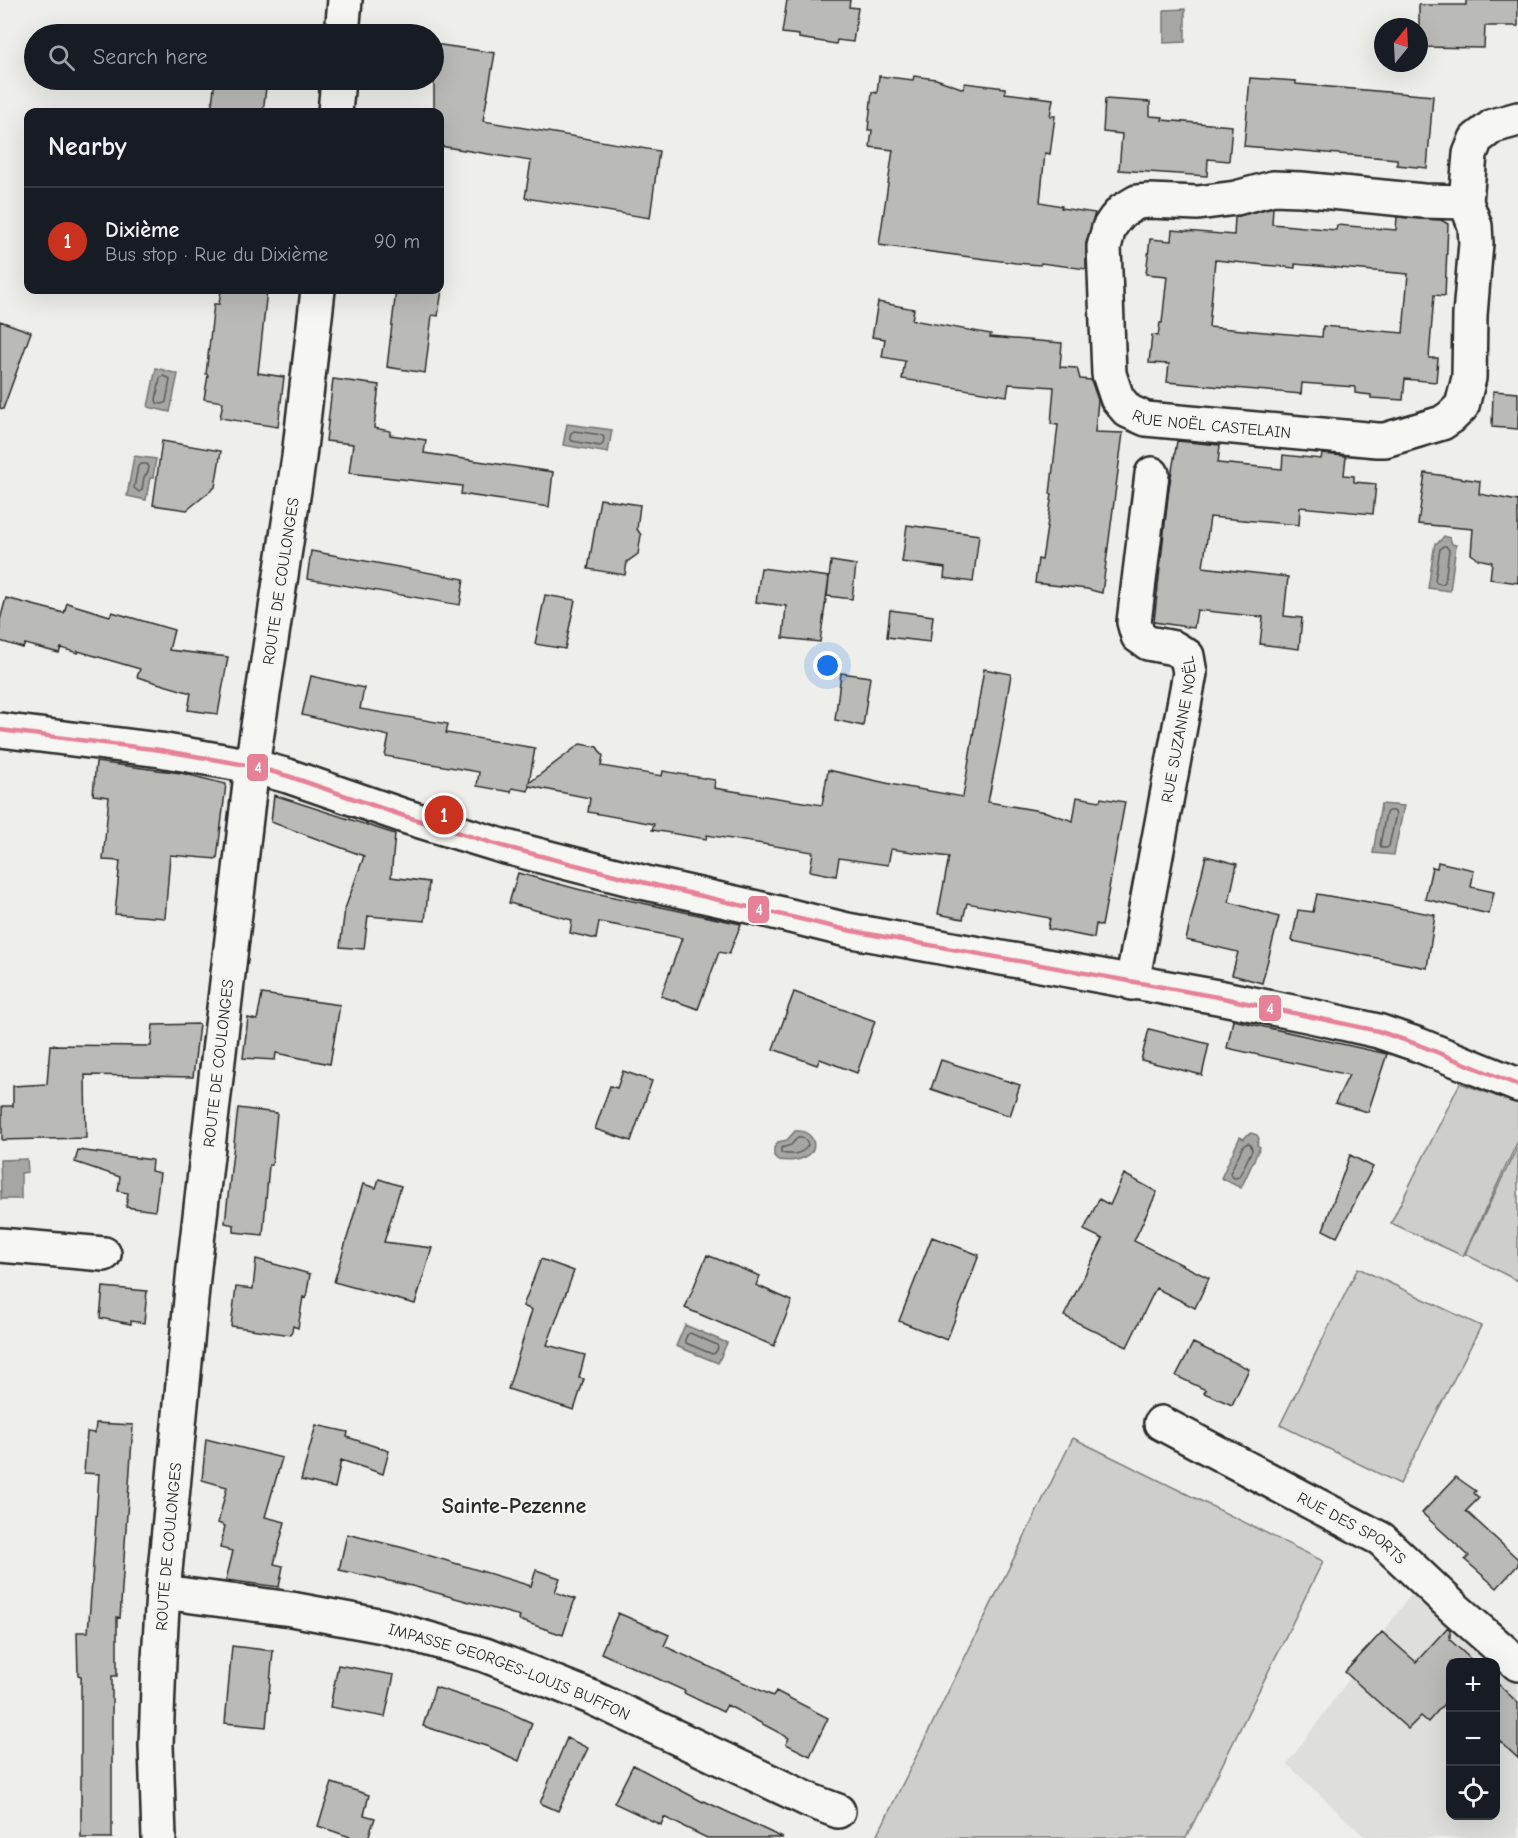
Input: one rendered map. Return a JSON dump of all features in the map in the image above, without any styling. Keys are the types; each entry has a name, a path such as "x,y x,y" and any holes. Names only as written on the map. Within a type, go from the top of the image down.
{"street":[{"path":"343,24 345,0"},
{"path":"335,108 337,90"},
{"name":"RUE NOËL CASTELAIN","path":"1466,202 1422,201 1301,189 1273,189 1236,198 1198,203 1137,202 1122,211 1115,219 1109,228 1104,247 1109,374 1117,398 1128,411 1146,419 1377,440 1385,440 1442,423 1451,417 1462,406 1469,378 1470,315 1476,243 1474,226 1466,202 1470,154 1476,139 1493,126 1518,119"},
{"name":"ROUTE DE COULONGES","path":"159,1838 156,1745 163,1592 194,1268 252,766 300,457 318,294"},
{"name":"RUE SUZANNE NOËL","path":"1132,983 1190,673 1187,656 1174,648 1148,643 1138,636 1134,622 1152,474"},
{"path":"0,730 170,752 252,766 502,846 646,883 847,930 1296,1012 1378,1031 1518,1086"},
{"path":"0,1245 104,1254"},
{"name":"RUE DES SPORTS","path":"1161,1423 1381,1539 1518,1664"},
{"name":"IMPASSE GEORGES-LOUIS BUFFON","path":"163,1592 291,1609 383,1626 485,1655 591,1697 811,1801 838,1811"}],"shaded area":[{"path":"1460,1083 1518,1104 1518,1141 1463,1256 1391,1223"},
{"path":"1518,1146 1518,1281 1465,1254"},
{"path":"1358,1268 1481,1326 1400,1484 1280,1425"},
{"path":"1073,1438 1323,1561 1186,1838 876,1838"},
{"path":"1412,1593 1486,1658 1446,1658 1446,1820 1500,1820 1500,1670 1518,1686 1518,1838 1366,1838 1287,1764"}],"water":[{"path":"1185,9 1185,42 1164,43 1164,10"},
{"path":"156,368 178,374 170,412 148,407"},
{"path":"567,424 612,430 608,453 563,445"},
{"path":"134,456 156,459 146,500 127,496"},
{"path":"1444,536 1450,538 1452,544 1456,545 1450,591 1428,588 1435,543 1438,543"},
{"path":"1381,804 1404,806 1394,855 1373,853"},
{"path":"795,1131 802,1131 811,1137 814,1146 812,1151 800,1159 778,1160 774,1156 774,1148 778,1142 787,1140"},
{"path":"1251,1133 1257,1135 1259,1139 1257,1145 1260,1147 1241,1188 1221,1178 1240,1137 1244,1139"},
{"path":"27,1159 28,1172 21,1173 21,1199 1,1199 0,1160"},
{"path":"685,1325 727,1343 718,1363 676,1346"}],"building":[{"path":"787,0 850,0 849,7 858,8 853,42 837,40 836,44 782,33"},
{"path":"1466,0 1518,0 1518,26 1485,26 1484,48 1428,47 1428,18 1419,18 1419,5 1466,5"},
{"path":"444,45 495,53 483,121 659,151 650,218 525,198 531,161 444,147 444,108 434,108 434,90 444,90"},
{"path":"879,76 913,80 914,76 936,79 964,89 965,83 1005,88 1005,93 1053,99 1050,116 1055,116 1050,154 1045,153 1040,202 1095,213 1086,243 1086,269 1041,263 1040,265 1016,263 879,245 893,150 870,147 872,130 868,130 872,92 877,93"},
{"path":"1250,78 1433,96 1427,168 1397,165 1397,159 1244,146"},
{"path":"214,90 266,90 264,108 212,108"},
{"path":"1105,99 1150,102 1150,116 1163,117 1162,120 1232,126 1229,161 1208,159 1207,176 1119,170 1122,134 1103,132"},
{"path":"1273,207 1272,224 1336,230 1337,225 1396,230 1397,217 1441,220 1448,224 1445,296 1434,295 1429,358 1438,358 1436,382 1405,379 1403,400 1371,398 1371,395 1355,393 1355,387 1302,383 1301,394 1167,382 1169,364 1149,363 1152,335 1158,336 1160,323 1162,323 1167,276 1146,274 1150,239 1171,241 1172,230 1234,235 1235,217","holes":["1215,260 1295,268 1295,264 1408,274 1403,333 1323,326 1322,337 1209,327"]},
{"path":"220,294 267,294 258,373 284,377 278,427 220,418 223,402 204,399 214,304 219,304"},
{"path":"396,294 441,294 438,316 432,315 425,373 387,367"},
{"path":"878,302 914,309 912,320 991,334 990,337 1062,343 1060,367 1077,368 1080,379 1091,380 1098,400 1095,432 1123,433 1102,593 1035,583 1038,559 1042,560 1052,494 1050,494 1058,425 1051,424 1054,387 1009,384 1007,396 902,379 905,361 882,357 885,339 872,337"},
{"path":"0,321 31,332 3,409 0,408"},
{"path":"333,379 379,385 374,428 390,431 390,435 426,440 424,453 553,472 549,507 461,494 462,486 349,473 353,444 326,441"},
{"path":"1493,391 1518,393 1518,429 1492,427"},
{"path":"162,441 221,451 215,487 187,510 153,505"},
{"path":"1177,441 1220,445 1218,463 1282,469 1283,455 1321,459 1322,454 1346,456 1344,475 1354,476 1354,482 1376,484 1373,514 1300,507 1299,525 1210,517 1203,567 1288,577 1284,616 1302,618 1299,649 1260,644 1263,617 1197,610 1194,628 1154,622 1169,488"},
{"path":"1425,473 1480,481 1479,494 1518,501 1518,583 1490,579 1492,562 1478,559 1471,554 1473,529 1418,524"},
{"path":"600,499 640,505 637,529 641,535 638,554 627,562 625,575 588,569"},
{"path":"907,525 979,535 973,582 944,578 945,568 902,562"},
{"path":"311,551 464,579 460,605 307,579"},
{"path":"831,561 856,565 852,599 827,596"},
{"path":"761,568 829,577 820,642 783,638 786,606 756,602"},
{"path":"545,595 575,600 565,649 535,644"},
{"path":"6,598 64,613 67,603 110,616 112,612 174,630 169,650 228,657 218,714 188,710 191,693 137,677 140,669 78,651 78,653 61,648 59,653 25,644 23,648 0,641 0,620"},
{"path":"890,610 933,616 930,642 887,637"},
{"path":"984,669 1011,674 988,802 1046,812 1073,821 1077,797 1125,802 1102,926 1096,924 1094,938 1048,929 1050,918 967,903 963,919 938,914 949,857 891,849 888,865 839,858 836,876 810,871 813,852 707,835 706,839 652,830 654,824 588,812 590,798 529,786 528,791 512,788 511,792 477,786 479,772 385,756 389,736 302,715 311,676 364,688 360,709 448,724 446,733 535,748 529,783 580,744 597,747 603,756 601,766 662,776 663,771 715,780 714,788 822,805 828,770 963,797"},
{"path":"841,673 870,677 863,726 835,720"},
{"path":"96,762 181,773 226,784 217,859 170,855 165,918 115,914 120,861 103,860 109,797 93,795"},
{"path":"274,795 395,834 391,877 429,882 425,921 368,916 364,949 340,947 345,909 364,856 271,822"},
{"path":"1206,856 1237,864 1229,902 1279,917 1262,983 1232,975 1238,952 1186,940"},
{"path":"1438,862 1474,870 1471,887 1494,892 1489,914 1425,899 1432,867 1437,868"},
{"path":"518,873 581,890 741,924 729,954 719,952 698,1009 661,996 682,938 599,922 596,939 570,933 572,920 509,903"},
{"path":"1317,894 1435,915 1427,968 1292,941 1298,910 1313,912"},
{"path":"794,992 875,1021 857,1073 820,1059 817,1065 773,1049"},
{"path":"262,994 340,1005 330,1064 276,1053 275,1060 243,1058 248,1018 257,1020"},
{"path":"1233,1020 1387,1054 1368,1112 1335,1103 1349,1075 1227,1048"},
{"path":"199,1024 193,1077 85,1075 86,1138 2,1140 2,1106 13,1106 13,1086 47,1084 50,1045 151,1046 153,1025"},
{"path":"1149,1029 1209,1044 1202,1075 1141,1060"},
{"path":"941,1060 1020,1085 1010,1116 931,1089"},
{"path":"623,1071 652,1081 631,1141 595,1129 610,1086 617,1088"},
{"path":"238,1108 277,1113 272,1165 269,1165 263,1235 234,1232 234,1225 225,1223"},
{"path":"78,1150 152,1160 151,1171 160,1173 155,1211 126,1207 128,1193 118,1191 120,1177 75,1162"},
{"path":"1350,1155 1373,1167 1337,1237 1323,1230"},
{"path":"1124,1174 1157,1192 1134,1241 1209,1278 1195,1308 1156,1288 1127,1347 1064,1316 1103,1239 1084,1230 1099,1199 1110,1205"},
{"path":"379,1179 401,1186 384,1242 432,1248 415,1304 334,1282 363,1184 376,1188"},
{"path":"932,1237 979,1255 947,1340 899,1321"},
{"path":"707,1255 760,1276 756,1285 792,1301 774,1346 685,1308"},
{"path":"256,1259 310,1274 306,1298 303,1297 298,1328 293,1326 291,1335 231,1326 236,1287 253,1289"},
{"path":"541,1259 574,1271 547,1345 585,1355 579,1378 584,1379 574,1410 508,1389 532,1310 523,1306"},
{"path":"103,1287 147,1291 144,1323 131,1321 131,1324 100,1318"},
{"path":"1193,1343 1249,1369 1232,1405 1204,1393 1206,1390 1176,1376"},
{"path":"96,1423 133,1425 120,1618 117,1617 117,1676 112,1676 112,1838 81,1838 81,1676 78,1675 77,1632 88,1632 99,1474 84,1473 87,1432 95,1433"},
{"path":"316,1425 348,1432 347,1437 389,1451 383,1474 341,1460 335,1488 301,1480"},
{"path":"206,1439 282,1458 265,1517 285,1522 274,1564 283,1566 279,1587 226,1580 233,1551 220,1548 225,1526 218,1523 227,1487 202,1480"},
{"path":"1456,1477 1476,1491 1474,1493 1479,1498 1466,1511 1518,1559 1518,1565 1497,1588 1465,1560 1469,1556 1422,1513"},
{"path":"347,1534 404,1548 531,1586 536,1570 560,1578 555,1592 575,1599 563,1635 519,1620 520,1616 412,1586 339,1570"},
{"path":"618,1613 669,1635 664,1646 773,1696 776,1691 828,1718 810,1756 786,1744 789,1738 727,1705 723,1712 684,1693 685,1691 601,1653"},
{"path":"1448,1627 1450,1640 1470,1658 1446,1658 1446,1702 1428,1722 1421,1716 1408,1729 1345,1672 1382,1632 1416,1662"},
{"path":"232,1646 273,1651 266,1727 225,1723"},
{"path":"338,1665 394,1675 385,1717 330,1707"},
{"path":"1500,1686 1518,1703 1518,1758 1500,1742"},
{"path":"435,1687 502,1709 532,1723 519,1761 489,1747 423,1726"},
{"path":"567,1738 588,1748 558,1811 540,1803"},
{"path":"633,1765 703,1802 783,1838 707,1838 664,1817 661,1825 614,1803"},
{"path":"332,1783 369,1795 364,1815 375,1818 368,1838 353,1838 318,1826"}],"transit line":[{"name":"4","path":"0,730 160,750 252,766 502,846 646,883 847,930 1223,998 1378,1031 1518,1085"}],"place":[{"name":"Dixième","path":"444,815"}],"district":[{"name":"Sainte-Pezenne","path":"514,1505"}]}
